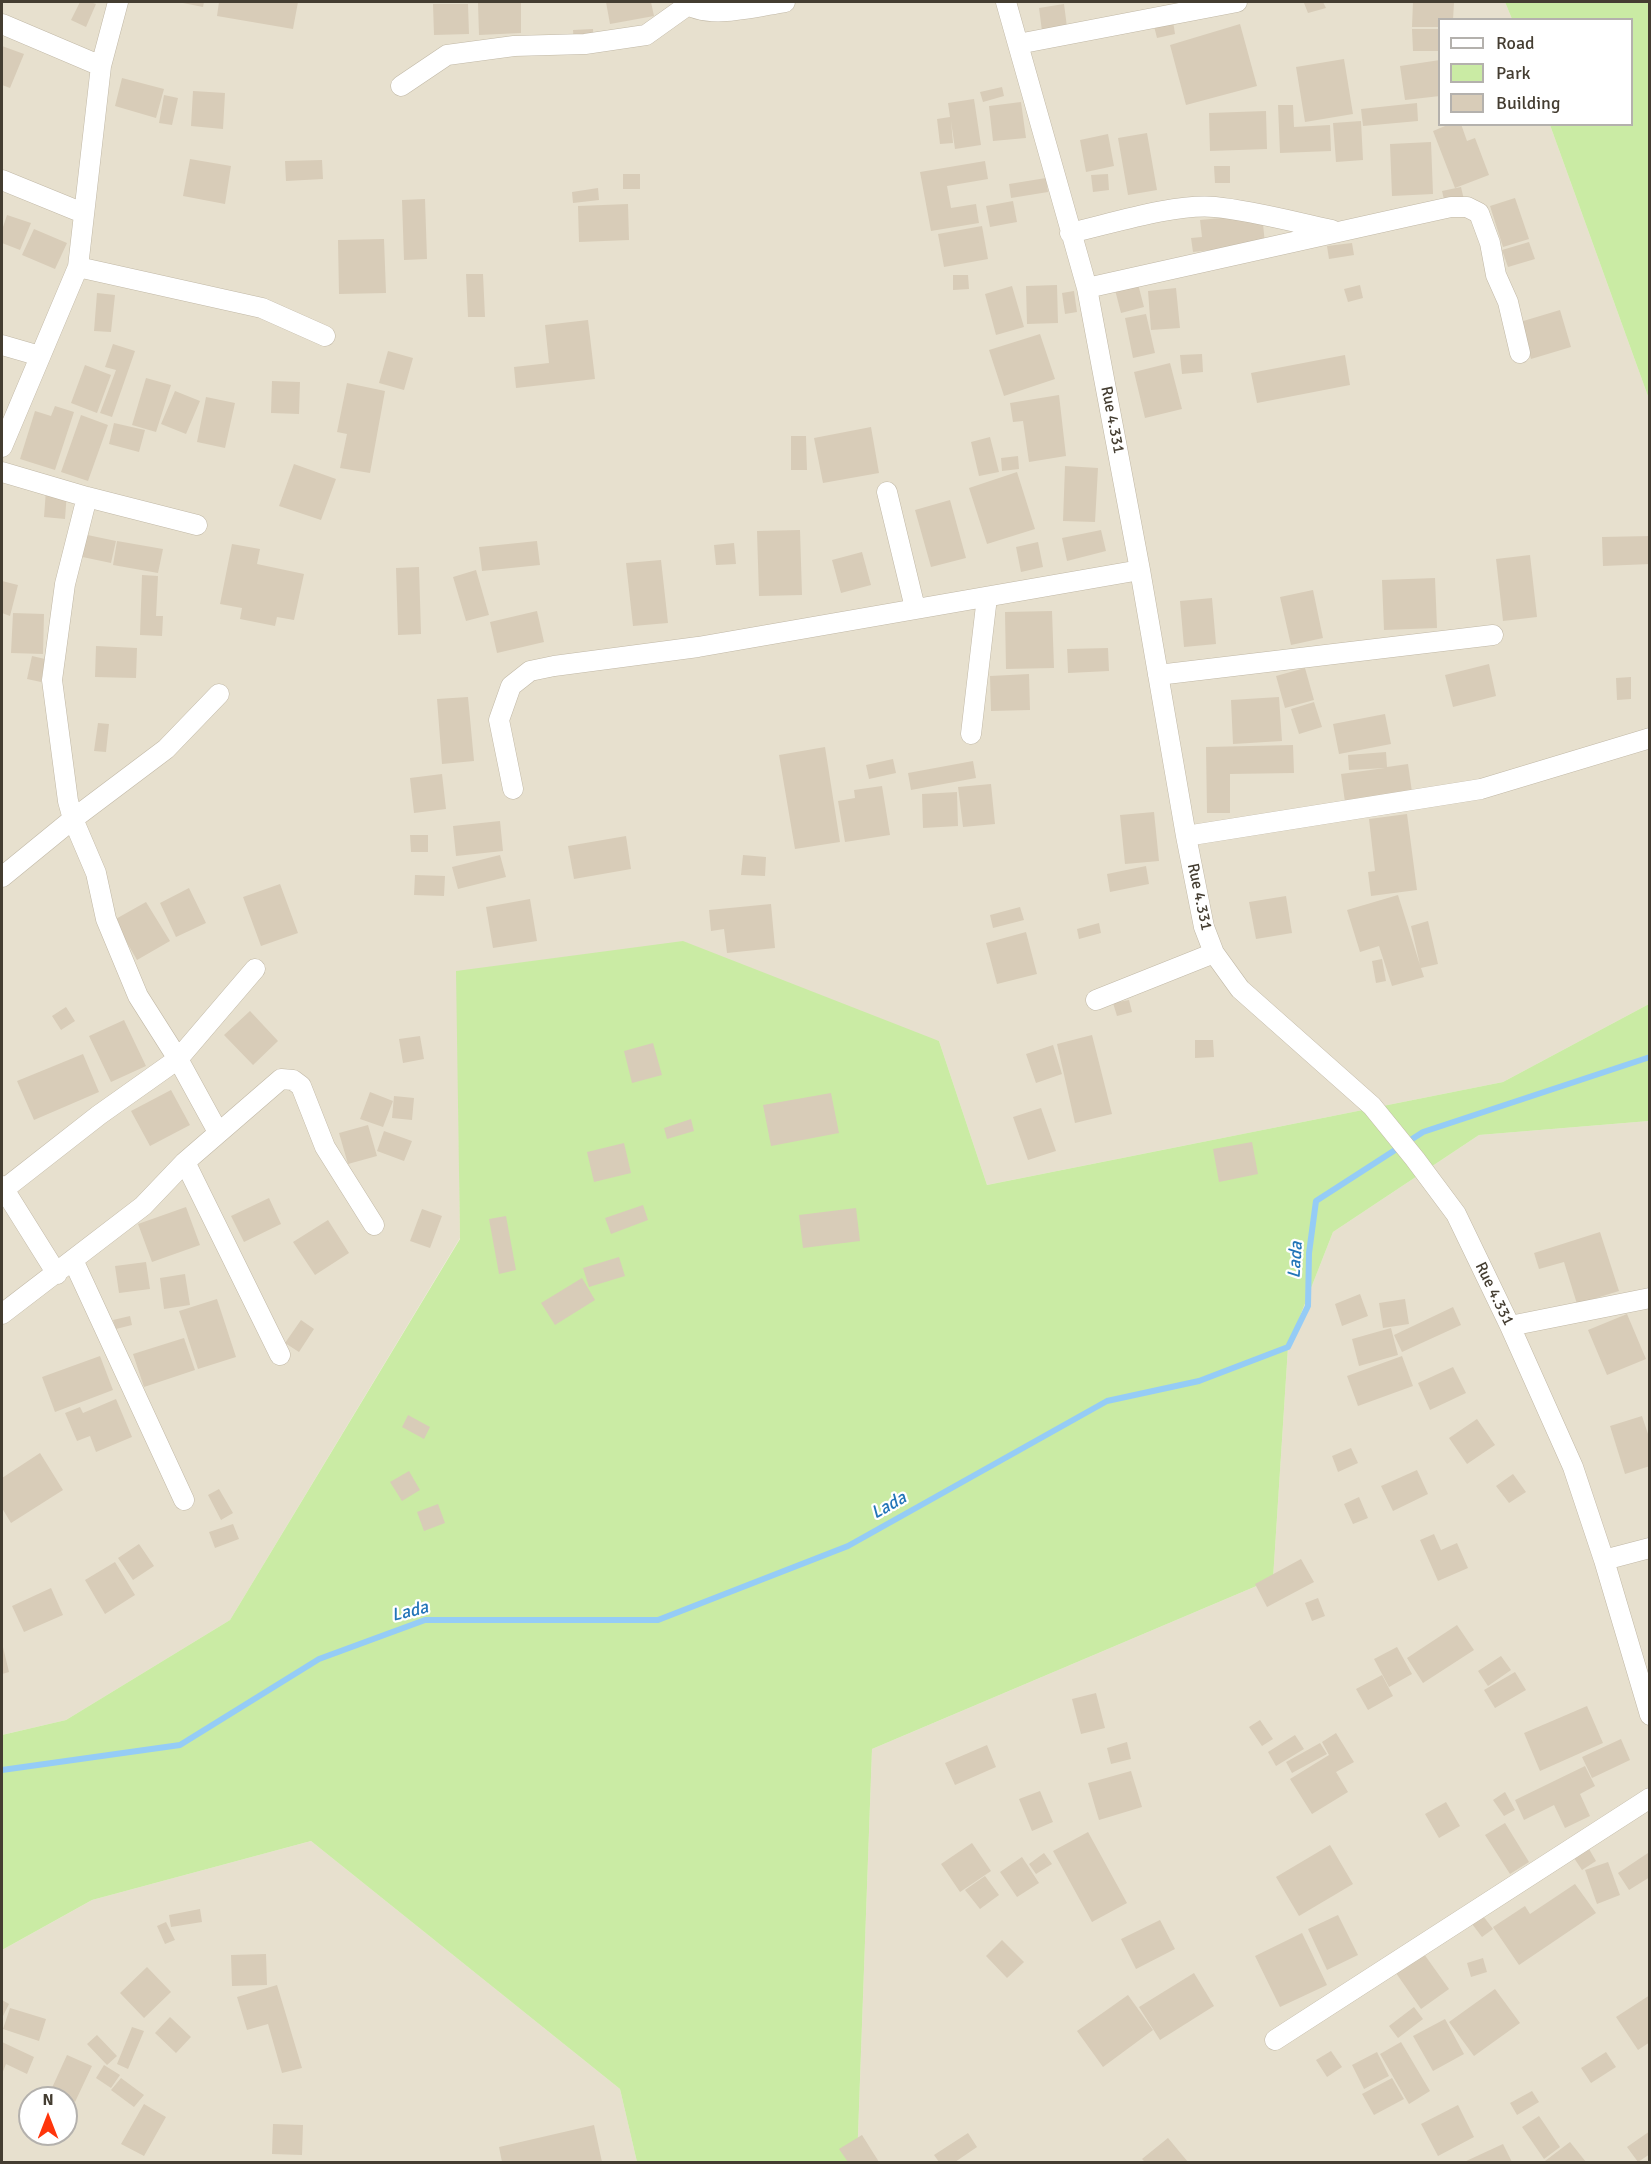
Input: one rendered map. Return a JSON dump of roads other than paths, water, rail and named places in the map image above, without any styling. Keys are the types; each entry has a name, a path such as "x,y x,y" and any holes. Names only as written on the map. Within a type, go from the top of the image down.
{"street":[{"path":"2,447 78,267 101,66 118,2"},
{"path":"401,86 447,55 514,46 585,44 646,34 686,3 722,12 785,2"},
{"name":"Rue 4.331","path":"1006,2 1087,288 1204,927 1214,953 1240,989 1372,1106 1456,1214 1510,1326 1573,1467 1649,1707"},
{"path":"1018,44 1237,2"},
{"path":"2,24 101,66"},
{"path":"2,180 83,213"},
{"path":"1070,233 1163,212 1214,206 1339,232"},
{"path":"1087,288 1451,207 1467,207 1479,213 1490,243 1496,275 1508,302 1520,353"},
{"path":"78,267 262,308 325,336"},
{"path":"2,345 40,356"},
{"path":"2,472 196,525"},
{"path":"887,492 915,608"},
{"path":"87,497 65,584 52,680 68,801 73,819 96,873 106,919 138,996 178,1059 218,1132"},
{"path":"513,789 499,720 511,686 530,671 698,647 1140,570"},
{"path":"970,734 987,597"},
{"path":"1158,675 1493,634"},
{"path":"2,877 73,819 166,749 219,694"},
{"path":"1186,836 1481,789 1650,738"},
{"path":"1096,1000 1214,953"},
{"path":"57,1274 2,1188 178,1059 255,969"},
{"path":"2,1314 57,1274 142,1206 185,1162 281,1079 293,1080 301,1086 325,1147 374,1225"},
{"path":"185,1162 280,1354"},
{"path":"73,1260 184,1500"},
{"path":"1510,1326 1650,1298"},
{"path":"1604,1560 1650,1548"},
{"path":"1275,2040 1650,1798"}],"waterway":[{"name":"Lada","path":"2,1770 180,1745 319,1659 425,1620 658,1620 848,1546 1107,1401 1199,1381 1288,1347 1308,1306 1309,1253 1316,1201 1423,1132 1650,1057"}]}
